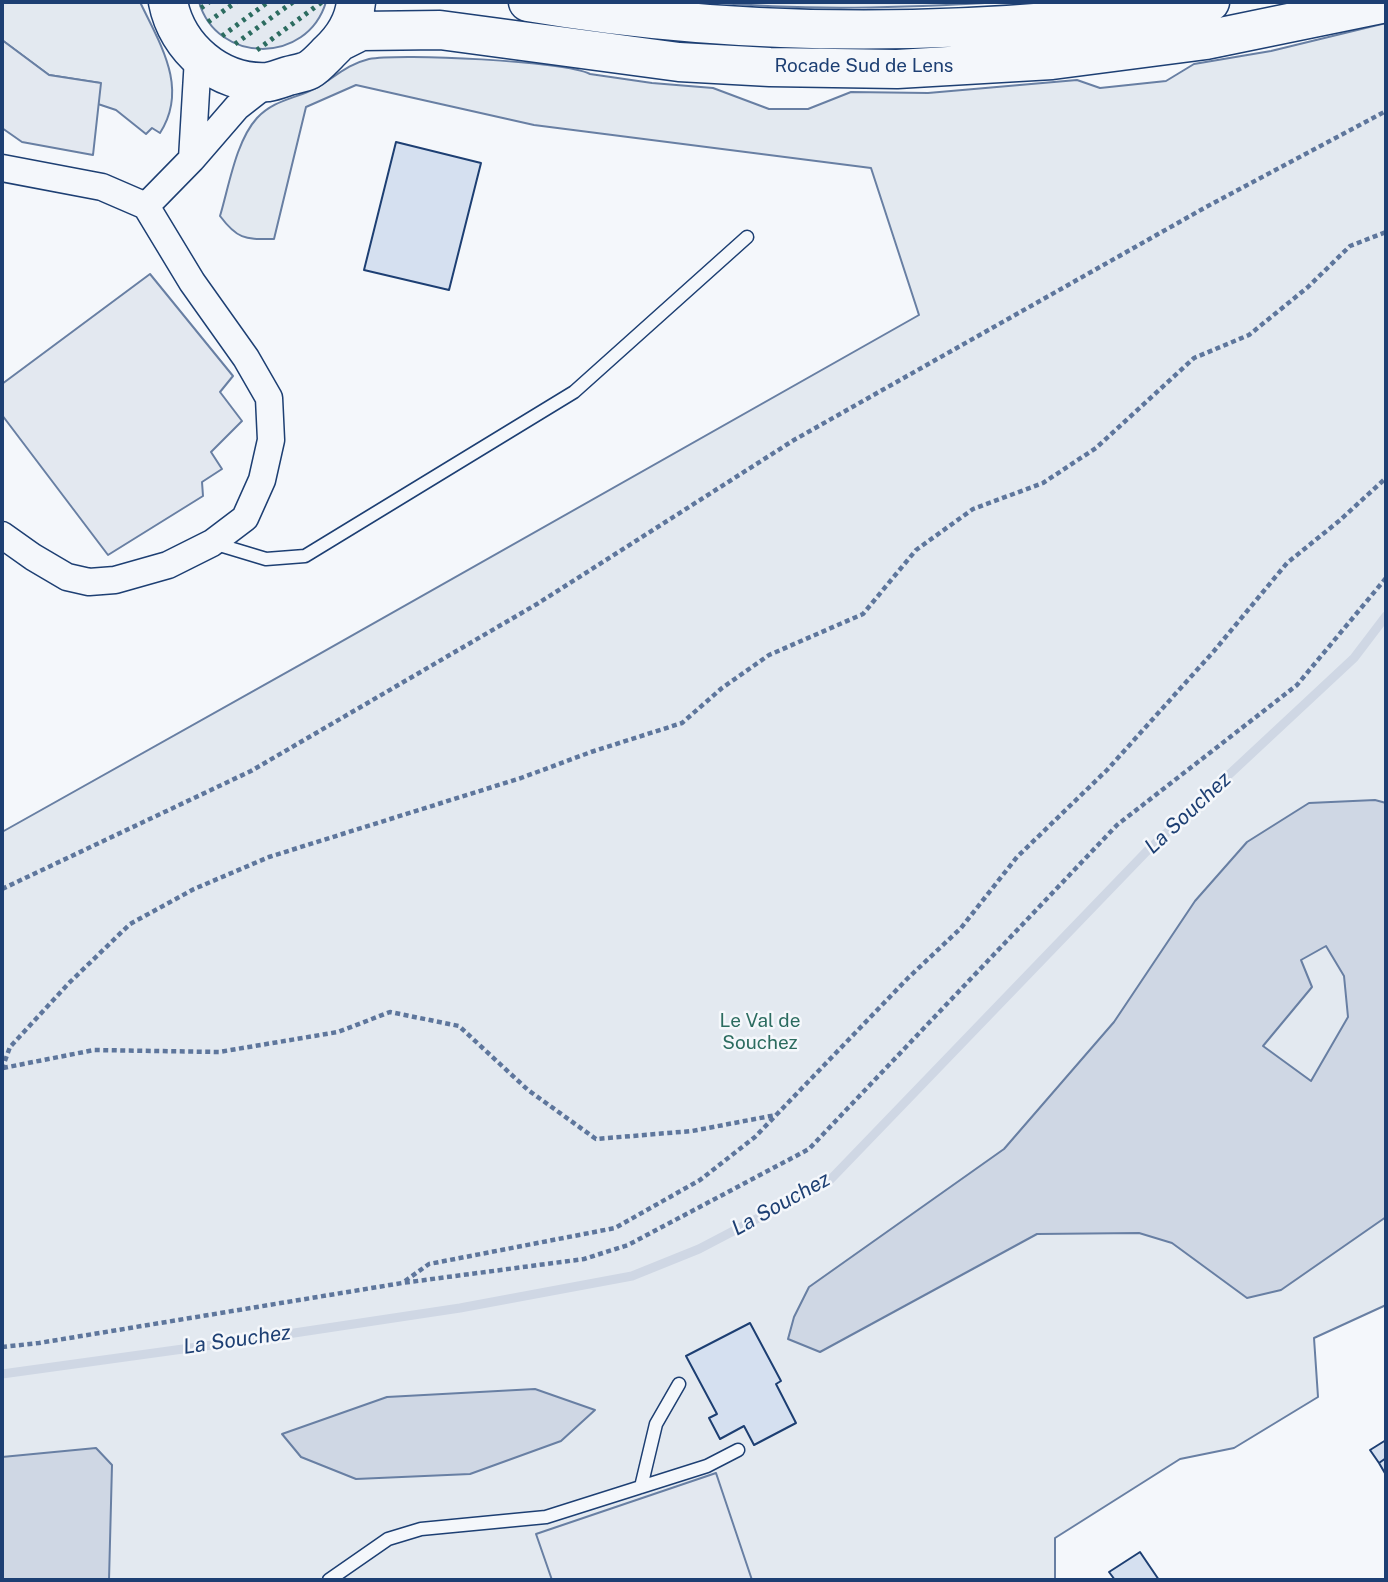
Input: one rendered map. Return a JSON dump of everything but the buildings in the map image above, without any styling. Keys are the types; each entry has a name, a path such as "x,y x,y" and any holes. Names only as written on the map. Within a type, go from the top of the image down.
{"highway":[{"path":"169,2 171,16 182,39 198,58 219,72 243,80 269,82 310,70 341,41 355,11 356,2"},
{"name":"Rocade Sud de Lens","path":"528,2 672,22 839,30 1063,21 1210,2"},
{"name":"Rocade Sud de Lens","path":"341,41 361,31 440,30 679,62 897,69 1052,60 1155,47 1220,37 1386,3"}],"street":[{"path":"192,159 198,58"},
{"path":"146,206 237,107 269,82"},
{"path":"2,168 102,187 146,206 192,282 246,358 269,398 271,440 261,480 245,518 212,543 168,565 115,580 89,582 67,577 2,536"}],"lane":[{"path":"212,543 266,559 305,556 574,392 747,237"},
{"path":"641,1487 656,1424 678,1384"},
{"path":"330,1580 388,1539 421,1529 546,1517 707,1466 738,1450"}],"path":[{"path":"2,889 251,771 537,604 794,440 1172,226 1386,111"},
{"path":"776,1115 692,1131 596,1139 528,1090 459,1026 390,1012 338,1032 219,1052 94,1050 2,1069 10,1046 69,983 130,924 194,889 269,857 682,723 722,688 769,655 863,614 916,550 973,509 1043,483 1096,448 1194,358 1249,335 1308,287 1350,246 1386,232"},
{"path":"402,1283 429,1264 615,1228 700,1180 755,1137 908,978 961,928 1017,857 1107,770 1214,652 1287,563 1386,478"},
{"path":"2,1347 402,1283 584,1259 628,1245 809,1149 1117,825 1297,685 1386,578"}],"green space":[{"path":"2,2 140,2 163,50 172,83 168,116 160,133 152,128 146,134 116,110 98,104 100,83 49,75 2,40"},
{"path":"199,2 326,2 316,23 301,37 282,46 262,49 242,46 224,37 209,22"},
{"path":"709,2 1001,2 855,8"},
{"name":"Le Val de Souchez","path":"1386,23 1386,1305 1314,1338 1318,1397 1234,1448 1180,1459 1055,1538 1055,1580 2,1580 2,832 919,315 871,168 534,125 356,85 306,107 274,239 256,239 237,234 220,216 238,151 257,118 278,103 318,87 355,64 386,57 482,59 550,65 652,83 713,88 769,109 808,109 851,92 928,93 1077,80 1100,88 1166,81 1194,64 1271,51"}],"shaded area":[{"path":"2,40 49,75 101,83 93,155 22,142 2,128"},
{"path":"150,274 233,376 220,392 242,421 211,452 222,469 202,482 203,496 108,555 2,415 2,384"},
{"path":"1375,800 1386,803 1386,1217 1281,1290 1247,1298 1172,1243 1139,1233 1037,1234 820,1352 788,1339 794,1317 809,1287 1004,1149 1114,1022 1195,901 1247,842 1309,803","holes":["1326,946 1344,976 1348,1017 1311,1081 1263,1046 1312,987 1301,960"]},
{"path":"535,1389 595,1410 561,1441 470,1474 356,1479 301,1457 282,1434 387,1397"},
{"path":"96,1448 112,1465 109,1580 2,1580 2,1457"},
{"path":"716,1473 752,1580 552,1580 536,1534"}],"waterway":[{"name":"La Souchez","path":"2,1374 460,1308 632,1276 699,1249 829,1181 1146,852 1354,658 1386,616"}],"hedge":[{"path":"201,8 209,2"},
{"path":"208,22 236,2"},
{"path":"222,36 268,2"},
{"path":"235,44 293,2"},
{"path":"257,50 322,2"}]}
